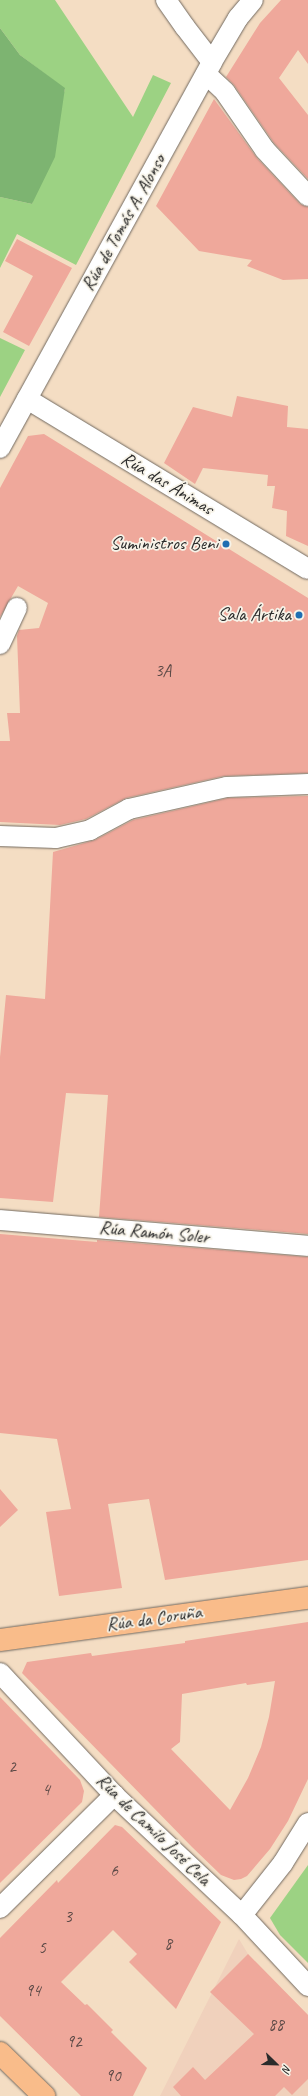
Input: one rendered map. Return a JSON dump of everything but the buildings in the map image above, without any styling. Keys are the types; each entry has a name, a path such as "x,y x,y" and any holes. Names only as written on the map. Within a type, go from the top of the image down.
{"main road":[{"name":"Rúa da Coruña","path":"0,1640 308,1598"},
{"path":"0,2053 44,2096"}],"street":[{"path":"166,0 209,68 265,150 308,196"},
{"name":"Rúa de Tomás A. Alonso","path":"0,448 8,416 27,399 209,68 238,18 253,0"},
{"name":"Rúa das Ánimas","path":"27,399 308,569"},
{"path":"0,644 17,608"},
{"path":"0,836 56,838 90,830 129,809 227,787 308,784"},
{"name":"Rúa Ramón Soler","path":"0,1220 308,1246"},
{"name":"Rúa de Camilo José Cela","path":"0,1672 114,1795 242,1915 308,1986"},
{"path":"0,1908 114,1795"},
{"path":"242,1915 283,1863 308,1823"}],"shaded area":[{"path":"239,1939 248,1954 308,2015 308,2096 160,2096"}],"green space":[{"path":"0,0 55,0 133,117 153,75 171,83 76,265 17,234 0,268 0,197 32,204 65,89 20,55 0,28"},
{"path":"0,28 20,55 65,88 55,157 32,204 0,197"},
{"path":"0,338 25,350 0,397"},
{"path":"308,1865 308,1963 280,1935 270,1918"}],"place":[{"name":"Suministros Beni","path":"226,544"},
{"name":"Sala Ártika","path":"299,615"}]}
